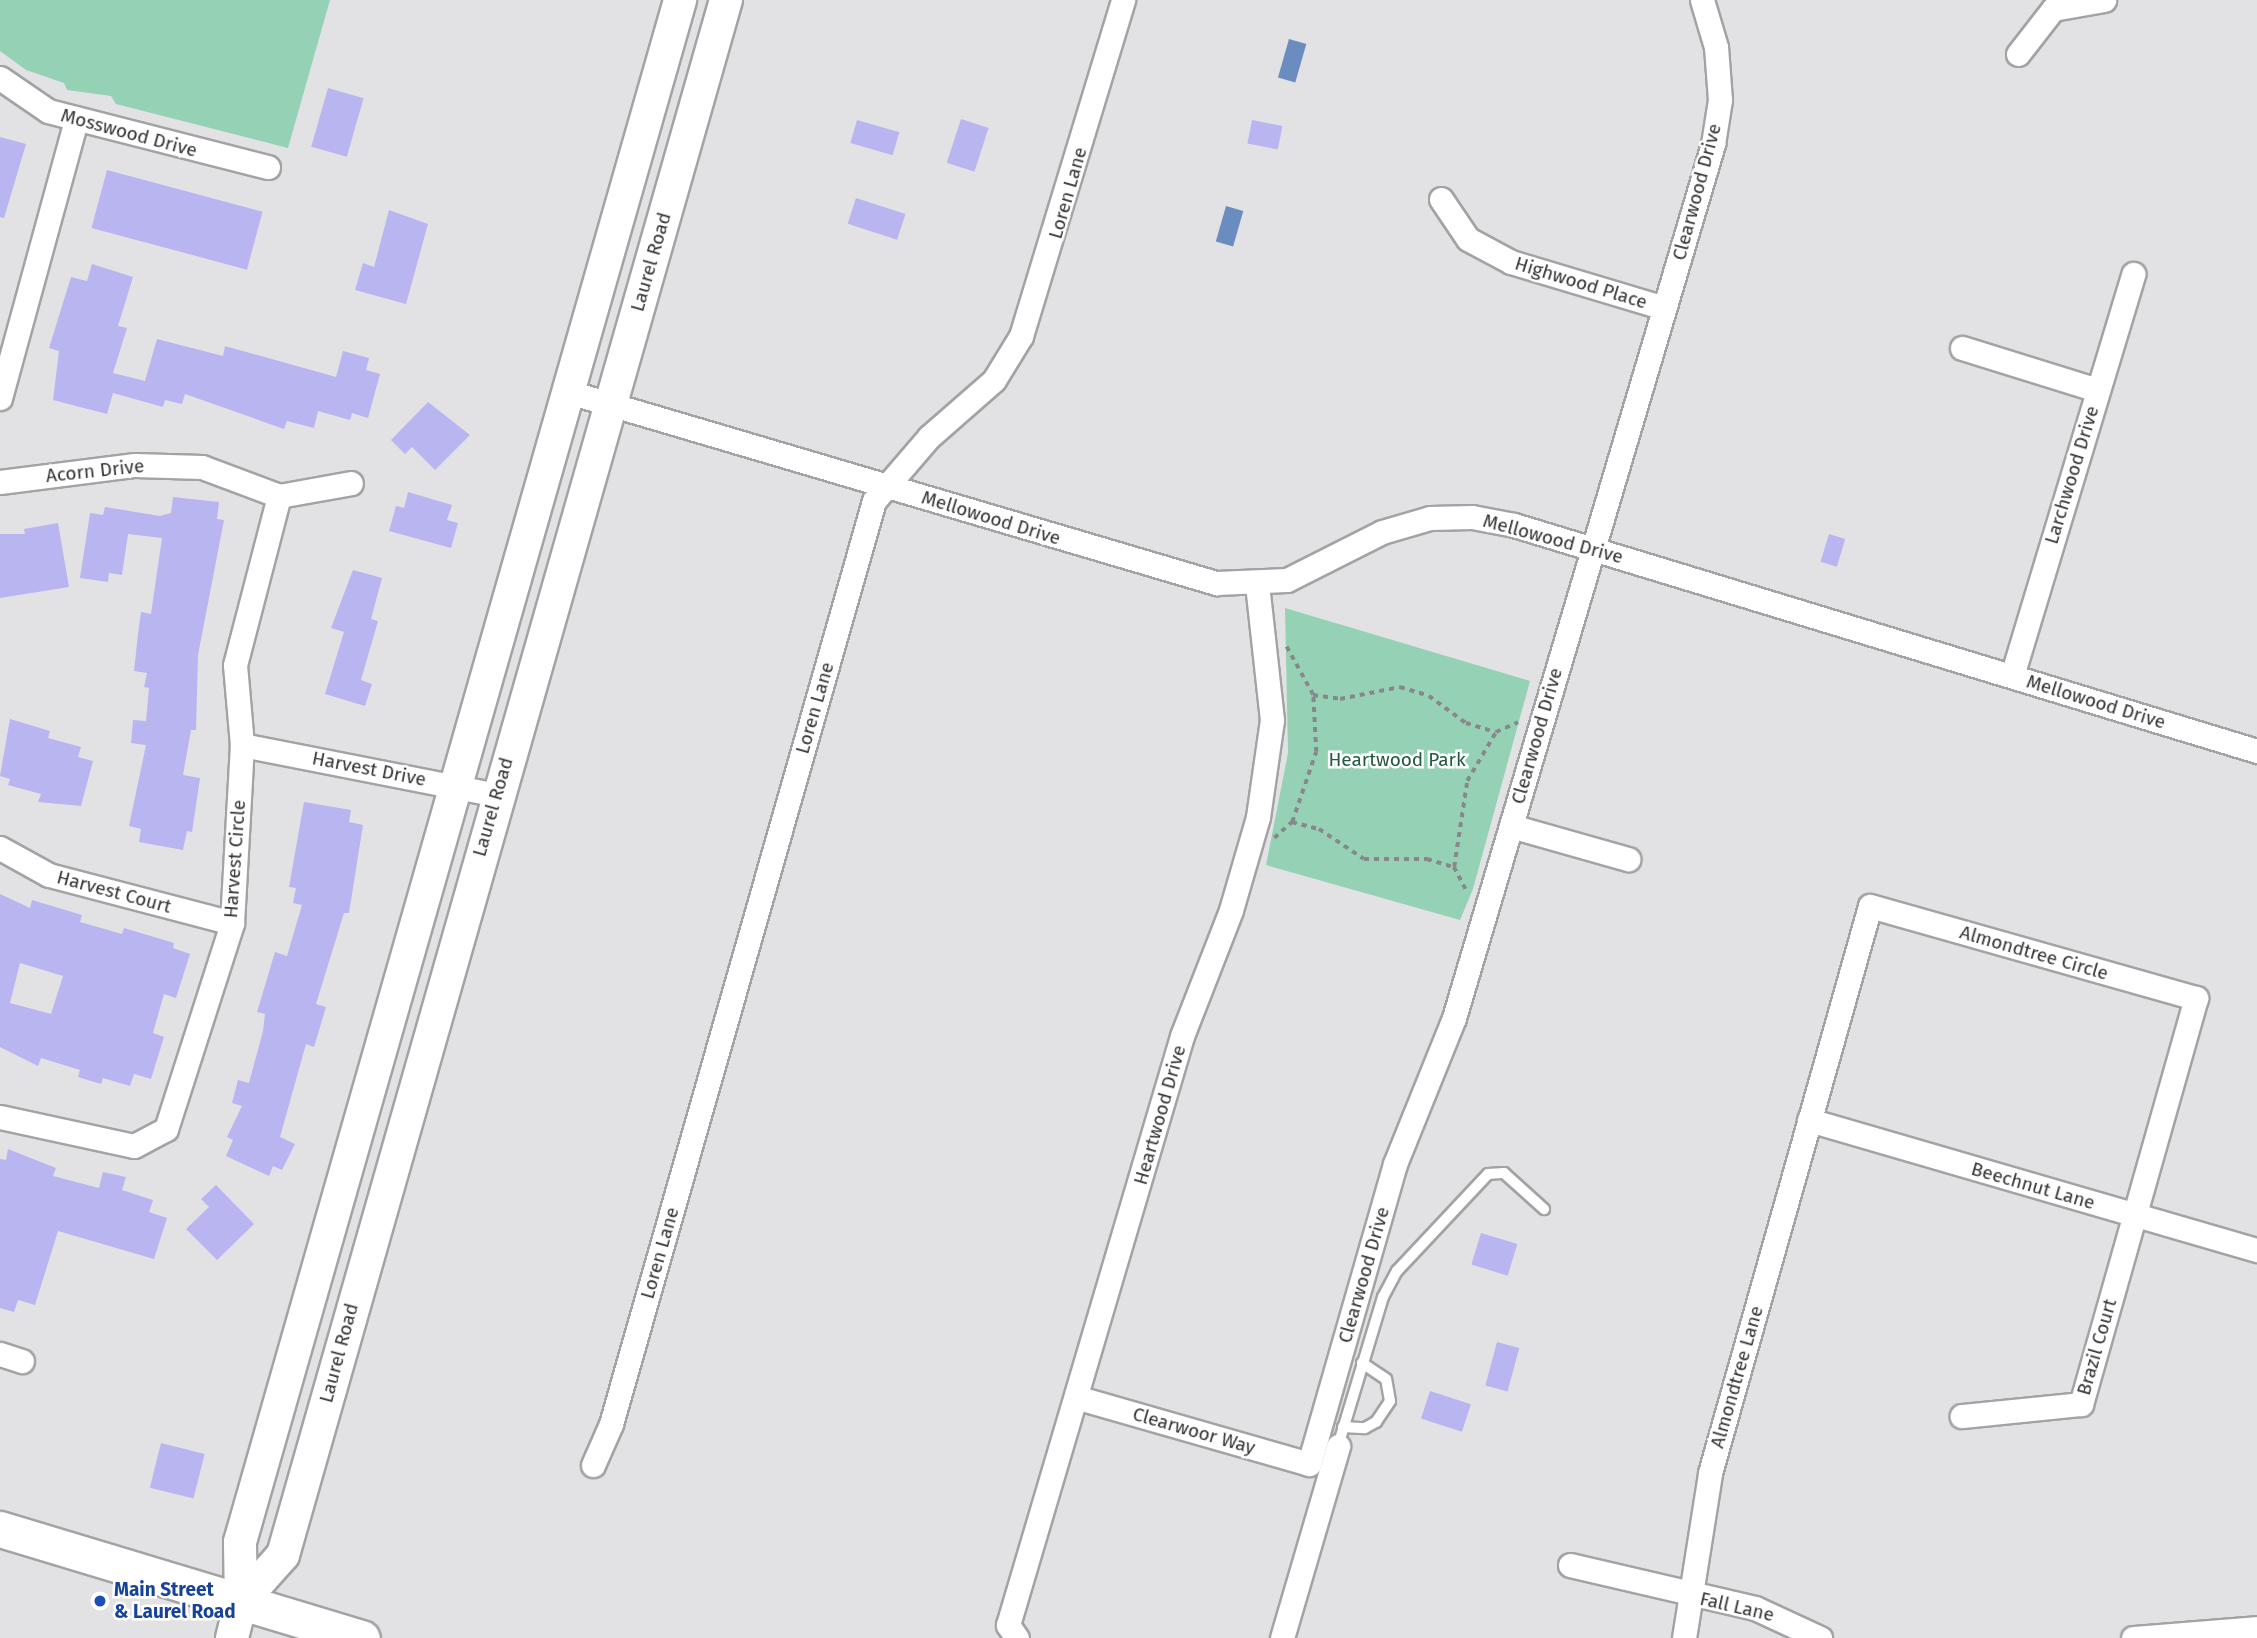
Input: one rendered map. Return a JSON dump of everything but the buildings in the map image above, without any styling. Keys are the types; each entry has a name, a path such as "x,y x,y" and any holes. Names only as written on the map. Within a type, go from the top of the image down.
{"main road":[{"name":"Laurel Road","path":"232,1638 241,1602 240,1542 680,0"},
{"path":"695,0 685,38 690,47 711,53"},
{"name":"Laurel Road","path":"241,1602 283,1555 496,795 726,0"},
{"path":"0,1529 362,1638"}],"street":[{"name":"Loren Lane","path":"593,1465 611,1424 873,506 885,485 994,380 1021,336 1123,0"},
{"name":"Clearwood Drive","path":"1309,1464 1395,1164 1454,1018 1713,144 1720,100 1716,47 1702,0"},
{"path":"2018,54 2053,9 2105,0"},
{"name":"Mosswood Drive","path":"0,78 48,111 75,120 268,167"},
{"path":"0,398 36,256 75,120"},
{"name":"Highwood Place","path":"1441,199 1468,239 1511,262 1664,308"},
{"name":"Larchwood Drive","path":"2012,676 2133,274"},
{"path":"1962,348 2098,390"},
{"name":"Mellowood Drive","path":"569,392 1190,579 1257,585 1315,570 1382,533 1430,518 1472,517 1592,549 2257,751"},
{"name":"Acorn Drive","path":"0,481 135,465 202,467 279,496"},
{"path":"279,496 351,482"},
{"name":"Harvest Circle","path":"0,1117 134,1146 166,1129 232,923 242,745 236,665 279,496"},
{"name":"Heartwood Drive","path":"1017,1638 1008,1625 1079,1398 1182,1037 1231,911 1258,817 1272,720 1257,585"},
{"name":"Harvest Drive","path":"242,745 496,795"},
{"path":"1511,825 1628,859"},
{"name":"Harvest Court","path":"0,848 49,875 232,923"},
{"name":"Almondtree Circle","path":"1809,1120 1870,906 2183,994 2196,998 2134,1215"},
{"name":"Beechnut Lane","path":"1809,1120 2257,1250"},
{"name":"Almondtree Lane","path":"1684,1638 1710,1473 1809,1120"},
{"name":"Brazil Court","path":"1962,1416 2081,1404 2134,1215"},
{"name":"Clearwoor Way","path":"1079,1398 1309,1464"},
{"path":"1282,1638 1340,1437"},
{"name":"Fall Lane","path":"1570,1565 1690,1596 1765,1611 1820,1638"},
{"path":"2133,1638 2257,1628"}],"lane":[{"path":"1340,1437 1362,1363 1397,1271 1476,1182 1504,1173 1545,1209"},
{"path":"1340,1437 1365,1429 1376,1422 1390,1401 1386,1379 1362,1363"}],"path":[{"path":"1271,838 1292,822 1316,752 1313,695 1284,645"},
{"path":"1313,695 1340,699 1400,687 1429,696 1466,723 1496,732"},
{"path":"1469,895 1454,867 1467,780 1496,732 1520,721"},
{"path":"1292,822 1319,829 1364,859 1427,859 1454,867"}],"green space":[{"path":"0,0 330,0 288,148 116,104 111,96 67,90 64,83 26,70 0,51"},
{"name":"Heartwood Park","path":"1285,608 1530,681 1473,889 1460,920 1266,865 1288,753"}],"water":[{"path":"1289,39 1306,44 1295,82 1278,77"},
{"path":"1226,206 1243,211 1233,247 1216,242"}],"place":[{"name":"Main Street & Laurel Road","path":"100,1601"}]}
